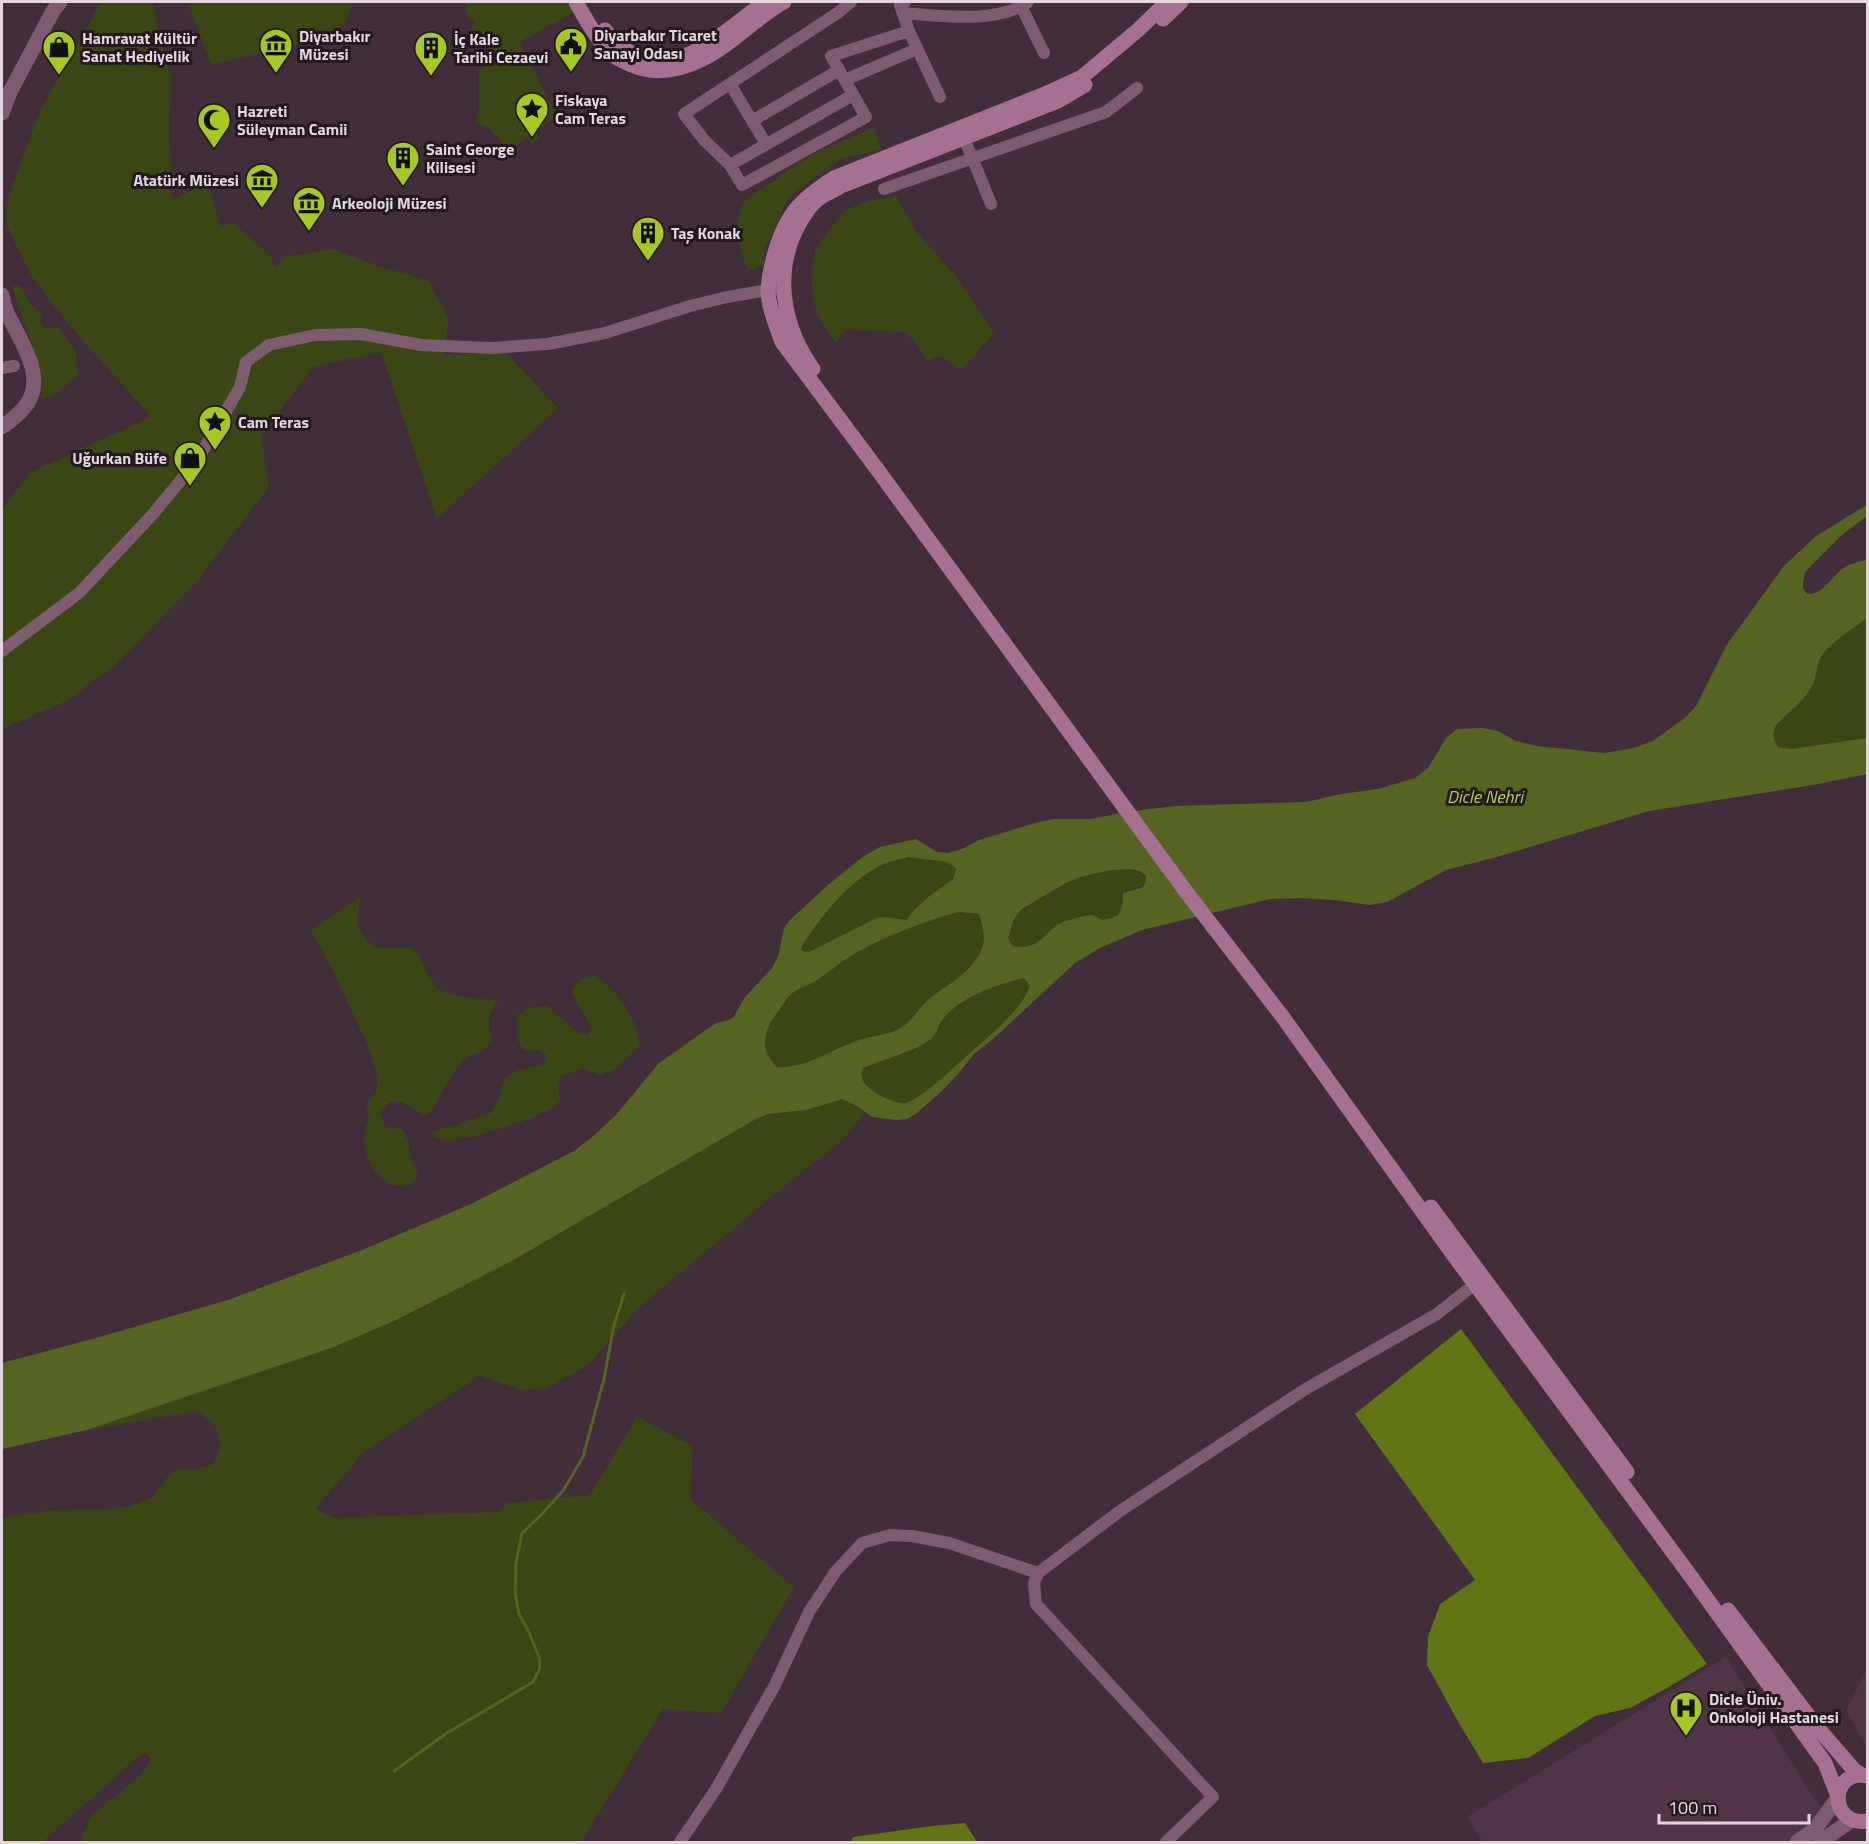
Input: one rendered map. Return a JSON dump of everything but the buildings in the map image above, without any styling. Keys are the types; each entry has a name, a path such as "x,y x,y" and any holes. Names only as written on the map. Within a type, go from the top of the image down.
{"main road":[{"path":"576,2 597,36 614,57 637,67 659,71 678,69 697,63 718,51 784,2"},
{"path":"588,2 609,36 623,49 640,57 663,61 683,57 707,44 765,2"},
{"path":"1167,2 1138,30 1082,77 1045,94 843,174 814,190 796,208 780,233 768,290 773,319 782,342 880,467 1176,865 1812,1743 1826,1763 1842,1812 1859,1821 1868,1832"},
{"path":"880,467 810,365 794,336 786,310 783,273 790,241 804,216 817,200 841,186 1058,101 1113,65 1180,2"},
{"path":"1479,1281 1816,1727 1854,1770 1865,1775"},
{"path":"1838,1797 1842,1784 1848,1779 1865,1775"}],"street":[{"path":"2,112 10,92 60,2"},
{"path":"851,2 684,114 704,140 730,165 742,185 866,117 831,56 909,31"},
{"path":"940,97 909,31 904,7 969,18 996,14 1025,4 1044,53"},
{"path":"752,121 842,75 917,49"},
{"path":"730,84 766,144"},
{"path":"884,189 1106,112 1137,88"},
{"path":"730,165 853,95"},
{"path":"964,138 991,204"},
{"path":"2,651 79,593 153,514 195,463 216,429 240,387 246,362 269,345 315,335 361,334 421,345 491,348 548,344 605,333 690,306 768,290 784,289"},
{"path":"2,296 7,313 33,369 35,387 24,409 2,427"},
{"path":"1166,1842 1213,1797 1036,1604 1034,1583 1038,1573 1120,1511 1304,1390 1437,1314 1479,1281"},
{"path":"680,1842 716,1789 775,1685 809,1612 836,1571 862,1543 890,1535 912,1536 949,1543 1038,1573"},
{"path":"1797,1842 1815,1829 1838,1797"},
{"path":"1820,1842 1859,1821"}],"shaded area":[{"path":"101,2 152,2 171,79 169,129 172,198 209,187 220,226 233,223 273,258 271,263 278,267 284,257 333,249 380,267 428,280 449,319 443,355 506,353 558,408 437,519 381,352 313,367 261,436 269,487 198,580 115,665 67,701 2,729 2,511 29,473 151,417 70,326 32,277 7,226 7,206 12,187 40,111"},
{"path":"188,2 353,2 345,24 327,38 211,65"},
{"path":"464,2 568,2 574,12 520,42 557,117 535,131 539,139 532,145 527,137 515,146 517,154 514,156 488,127 476,123 479,105 479,69 492,64 494,52 489,48 477,48 471,24 475,23 474,20 470,21"},
{"path":"874,127 881,150 842,158 788,198 765,249 763,264 755,270 747,269 735,229 744,200 813,154"},
{"path":"896,196 917,233 954,274 994,333 962,369 939,356 928,361 907,332 846,330 835,343 816,312 811,279 815,249 844,211 868,201"},
{"path":"20,285 31,305 42,314 41,324 45,329 58,327 77,354 75,363 79,375 53,395 40,399 43,382 38,362 12,287"},
{"path":"1867,618 1867,738 1791,749 1778,747 1774,740 1774,728 1810,690 1824,651"},
{"path":"908,857 947,862 956,868 953,879 927,898 907,920 859,928 809,952 802,951 801,949 825,912 856,880 881,865"},
{"path":"1130,869 1145,874 1145,884 1122,894 1119,914 1106,919 1090,915 1066,921 1037,943 1023,947 1013,946 1008,938 1014,919 1022,910 1066,883 1111,870"},
{"path":"361,896 358,925 363,935 375,948 412,948 441,991 498,1001 489,1019 492,1040 484,1051 466,1057 452,1075 430,1114 423,1115 402,1102 390,1102 380,1112 385,1127 402,1129 408,1141 412,1162 418,1173 415,1180 404,1187 390,1184 375,1172 367,1157 364,1136 369,1118 366,1104 376,1093 378,1078 367,1043 311,930"},
{"path":"959,912 979,914 984,936 983,946 977,958 965,972 928,1000 904,1026 889,1033 859,1040 799,1065 777,1067 771,1060 765,1046 767,1031 774,1017 792,993 814,982 851,956 893,934"},
{"path":"596,976 620,998 635,1025 640,1046 614,1070 601,1075 583,1068 561,1076 558,1082 560,1101 549,1110 529,1119 475,1136 447,1140 433,1137 432,1132 489,1114 498,1101 505,1078 517,1071 544,1064 546,1055 540,1050 525,1050 519,1042 518,1015 528,1008 548,1006 577,1032 589,1035 591,1027 572,994 574,986 585,977"},
{"path":"1025,978 1030,986 1011,1015 921,1095 902,1103 876,1093 863,1081 861,1074 863,1068 908,1052 924,1043 933,1036 950,1011 959,1004 992,988"},
{"path":"835,1099 847,1101 864,1113 845,1138 636,1310 590,1364 547,1388 521,1390 480,1376 363,1453 315,1509 334,1518 497,1512 507,1503 590,1495 637,1417 693,1446 690,1499 794,1587 721,1713 663,1709 581,1842 83,1842 82,1835 91,1817 138,1777 151,1762 150,1757 145,1753 134,1760 45,1840 2,1842 2,1518 54,1510 112,1509 130,1506 153,1497 170,1474 178,1469 196,1469 214,1464 221,1445 215,1425 197,1411 87,1430 334,1347 396,1320 510,1262 756,1119 769,1114 806,1110"},
{"path":"1461,1329 1707,1664 1630,1708 1595,1716 1528,1758 1483,1763 1427,1665 1428,1637 1440,1604 1475,1580 1355,1414"},
{"name":"Dicle Üniv. Onkoloji Hastanesi","path":"1726,1657 1841,1842 1483,1842 1467,1817"},
{"path":"1868,1670 1867,1748 1846,1710"},
{"path":"965,1823 977,1842 851,1842 853,1837"}],"water":[{"name":"Dicle Nehri","path":"1867,505 1867,516 1843,534 1805,572 1803,589 1807,594 1818,592 1845,567 1867,559 1867,618 1825,651 1819,660 1812,687 1775,728 1774,740 1778,747 1791,749 1867,738 1867,774 1813,785 1649,811 1446,870 1387,902 1370,905 1334,900 1270,899 1142,930 1100,948 1075,963 974,1054 943,1090 907,1119 872,1117 842,1099 806,1110 768,1114 510,1262 396,1320 334,1347 87,1430 2,1449 2,1363 228,1300 362,1250 471,1204 574,1151 616,1115 659,1063 716,1023 733,1018 745,997 772,968 778,957 784,928 790,920 829,884 864,856 880,847 916,839 937,852 948,853 979,840 1054,819 1092,819 1125,812 1175,806 1306,802 1378,789 1415,778 1428,768 1446,738 1457,729 1482,728 1498,731 1516,741 1537,746 1604,753 1634,748 1653,741 1686,717 1696,706 1726,646 1783,567 1816,536","holes":["908,857 947,862 956,868 953,879 927,898 907,920 877,918 809,952 802,951 801,948 817,925 846,890 869,872 888,862","1125,869 1139,871 1146,876 1145,884 1141,888 1123,893 1119,914 1108,919 1100,919 1092,915 1069,920 1057,926 1037,943 1023,947 1013,946 1008,938 1014,919 1022,909 1066,883 1081,877","959,912 979,914 983,946 977,958 965,972 928,1000 899,1029 859,1040 809,1062 777,1067 767,1053 765,1038 774,1017 792,993 814,982 868,946 906,929","1024,978 1030,986 1018,1006 1007,1019 921,1095 902,1103 876,1093 865,1083 862,1076 863,1068 925,1043 933,1037 943,1019 959,1004 991,988"]}],"waterway":[{"path":"394,1771 447,1733 533,1682 540,1668 539,1657 519,1614 515,1593 516,1563 522,1533 563,1491 583,1457 604,1379 614,1325 624,1294"}],"place":[{"name":"Diyarbakır Ticaret Sanayi Odası","path":"571,73"},
{"name":"Diyarbakır Müzesi","path":"276,74"},
{"name":"Hamravat Kültür Sanat Hediyelik","path":"59,76"},
{"name":"İç Kale Tarihi Cezaevi","path":"431,77"},
{"name":"Fiskaya Cam Teras","path":"532,138"},
{"name":"Hazreti Süleyman Camii","path":"214,149"},
{"name":"Saint George Kilisesi","path":"403,187"},
{"name":"Atatürk Müzesi","path":"262,209"},
{"name":"Arkeoloji Müzesi","path":"309,232"},
{"name":"Taş Konak","path":"648,262"},
{"name":"Cam Teras","path":"215,451"},
{"name":"Uğurkan Büfe","path":"190,487"},
{"name":"Dicle Üniv. Onkoloji Hastanesi","path":"1686,1737"}]}
